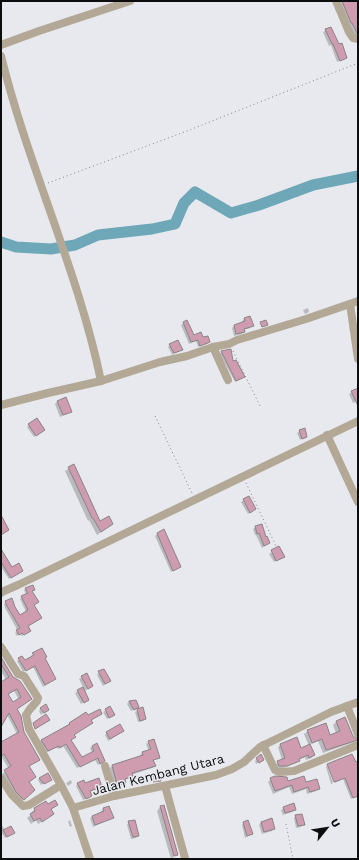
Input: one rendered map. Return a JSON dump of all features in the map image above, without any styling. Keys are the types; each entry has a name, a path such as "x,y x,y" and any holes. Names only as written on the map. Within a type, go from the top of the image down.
{"street":[{"path":"1,45 130,1"},
{"path":"336,1 349,32 353,38 358,39"},
{"path":"1,56 9,88 93,344 101,381"},
{"path":"1,405 101,381 160,362 187,356 213,347 230,344 237,340 354,302 354,340 358,359"},
{"path":"213,347 228,380"},
{"path":"2,589 10,589 358,421"},
{"path":"327,435 358,502"},
{"path":"1,647 13,668 18,674 24,676 38,698 26,715 29,729 73,808 90,859"},
{"name":"Jalan Kembang Utara","path":"73,808 114,796 216,775 232,769 244,762 254,751 263,745 331,712 358,702"},
{"path":"347,706 358,734"},
{"path":"263,745 276,770 279,772 294,771 358,745"},
{"path":"105,766 114,796"},
{"path":"1,778 12,795 23,806 29,805 61,785"},
{"path":"165,786 185,858"}],"path":[{"path":"42,185 187,131 358,63"},
{"path":"230,344 260,406"},
{"path":"155,416 195,500"},
{"path":"243,476 276,546"},
{"path":"286,824 293,859"}],"building":[{"path":"342,1 358,1 358,33 351,23"},
{"path":"331,27 339,44 342,43 347,58 340,61 325,29"},
{"path":"250,316 254,326 244,329 245,332 236,334 234,325 245,321 244,318"},
{"path":"187,320 194,335 201,332 203,337 208,336 210,342 200,346 198,340 191,342 183,322"},
{"path":"266,320 268,325 262,327 260,322"},
{"path":"178,340 183,350 174,353 169,344"},
{"path":"231,349 233,361 236,360 245,377 236,381 221,351"},
{"path":"358,388 358,406 351,391"},
{"path":"66,397 72,412 63,415 57,401"},
{"path":"37,418 45,430 36,436 28,424"},
{"path":"305,428 307,437 302,439 299,430"},
{"path":"74,464 100,521 109,516 113,524 101,532 92,518 68,467"},
{"path":"249,496 256,509 250,513 243,499"},
{"path":"1,515 9,530 1,535"},
{"path":"262,524 266,537 267,536 270,543 264,546 259,533 257,534 255,526"},
{"path":"164,529 181,567 173,571 157,533"},
{"path":"279,546 285,557 276,561 271,550"},
{"path":"1,549 12,567 19,563 23,571 11,578 1,562"},
{"path":"33,585 35,590 32,591 39,602 34,605 42,618 28,626 31,631 24,635 22,633 19,635 16,630 20,628 5,601 12,598 20,615 28,610 21,596 28,593 25,588"},
{"path":"42,648 47,657 45,658 56,679 45,685 35,666 26,671 18,658 22,656 25,660 34,655 32,653"},
{"path":"1,657 13,677 20,681 32,699 17,709 21,716 24,732 40,760 29,766 36,777 29,782 35,790 24,800 16,792 4,770 11,766 4,754 1,756 1,742 19,732 9,713 1,727 1,682 9,677 1,664","holes":["17,689 21,697 13,702 8,694"]},
{"path":"104,669 111,681 105,684 98,671"},
{"path":"87,673 93,686 88,689 81,676"},
{"path":"83,687 89,700 84,703 77,690"},
{"path":"136,700 139,707 134,710 129,701"},
{"path":"46,704 49,710 44,713 40,708"},
{"path":"110,706 115,715 109,718 105,709"},
{"path":"143,707 146,719 140,721 137,709"},
{"path":"100,709 102,714 91,720 93,723 74,735 76,737 71,740 82,757 94,751 92,746 97,743 105,761 100,764 98,758 80,767 66,744 60,748 59,746 48,751 41,740 70,724 69,723 86,712 88,715"},
{"path":"46,714 50,720 35,729 33,723"},
{"path":"345,717 353,736 358,740 326,750 322,739 312,743 307,730 326,723 330,735 340,731 336,721"},
{"path":"120,724 124,731 110,739 106,732"},
{"path":"297,737 301,748 310,744 315,755 309,758 308,755 299,759 300,761 287,766 279,766 277,761 285,758 280,744"},
{"path":"154,739 160,758 153,760 156,766 132,773 133,776 125,779 126,783 118,786 118,789 112,765 143,755 142,752 151,749 148,741"},
{"path":"261,754 264,760 259,763 256,758"},
{"path":"352,754 356,762 358,761 358,796 353,798 345,778 334,782 327,764"},
{"path":"48,773 52,780 44,784 39,778"},
{"path":"158,775 161,781 153,782 150,778"},
{"path":"275,776 287,777 288,781 304,776 306,782 317,779 320,789 310,792 308,787 294,792 292,785 275,791 270,778"},
{"path":"99,778 102,787 90,791 92,796 86,799 77,783 84,780 85,783"},
{"path":"55,800 58,805 51,809 54,814 42,822 40,818 34,821 30,814 35,811 34,808 46,801 48,804"},
{"path":"294,803 296,810 285,813 283,807"},
{"path":"164,805 178,855 174,856 160,806"},
{"path":"109,806 114,818 95,825 92,816 104,811 103,808"},
{"path":"302,814 305,825 298,826 295,815"},
{"path":"272,818 275,829 264,832 261,822"},
{"path":"135,820 139,836 133,837 128,821"},
{"path":"248,820 253,834 247,836 243,822"},
{"path":"11,826 15,833 7,837 3,830"}],"waterway":[{"path":"1,242 16,247 51,249 75,245 98,235 152,229 175,224 184,203 195,192 231,213 259,205 313,185 358,176"}]}
